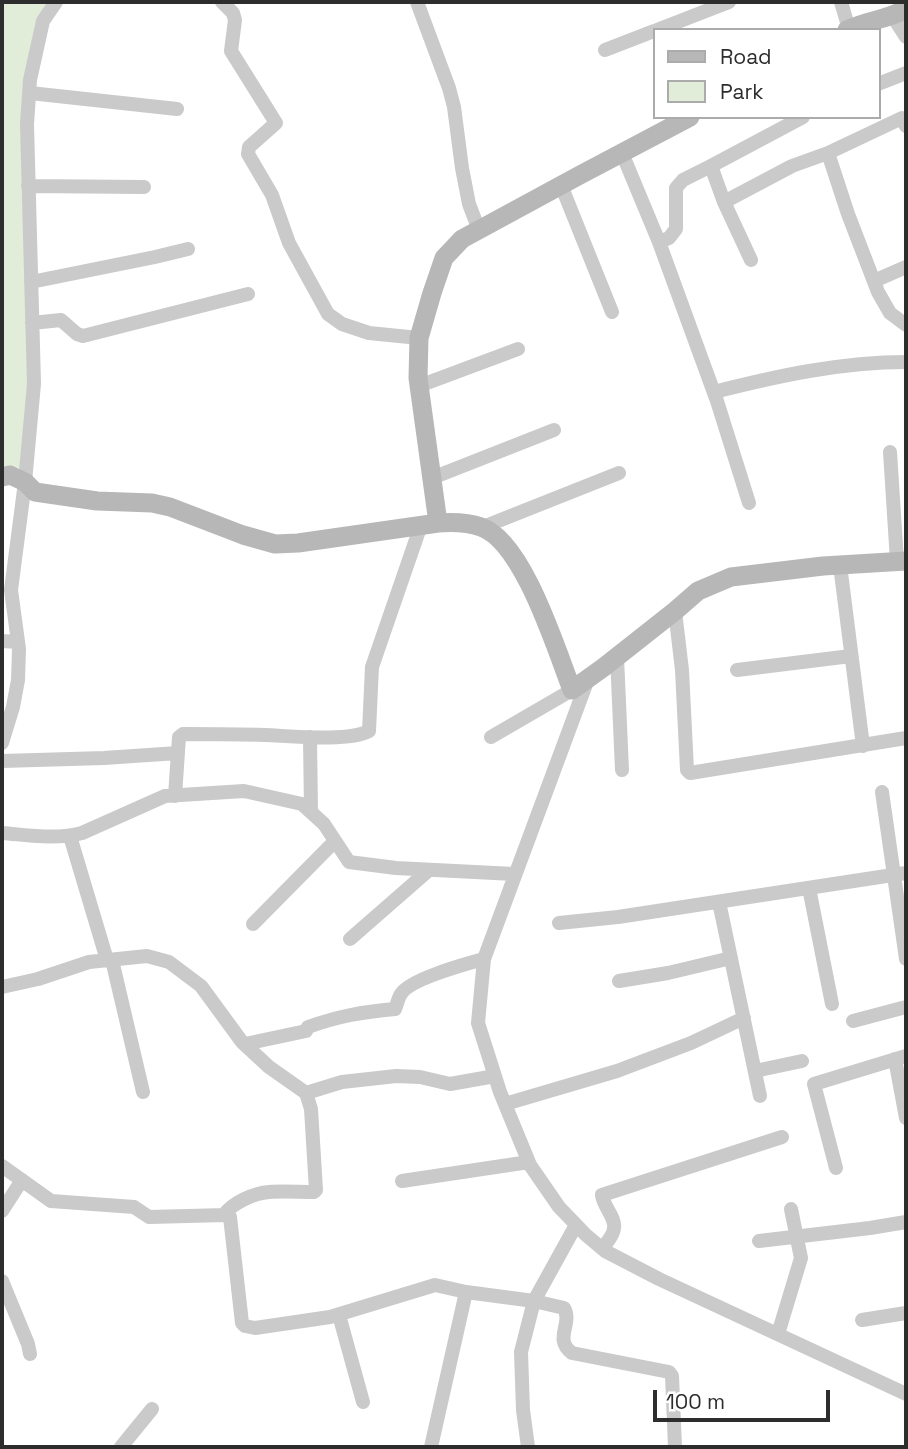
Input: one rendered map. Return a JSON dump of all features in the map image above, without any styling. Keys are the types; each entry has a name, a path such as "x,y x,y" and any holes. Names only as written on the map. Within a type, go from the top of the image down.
{"street":[{"path":"2,743 18,680 18,642 11,590 34,384 27,124 30,80 43,21 56,2"},
{"path":"222,2 233,13 235,20 231,51 276,122 249,147 248,154 272,195 289,243 328,314 342,324 369,333 419,338"},
{"path":"417,2 449,88 469,204 479,230"},
{"path":"660,28 729,2"},
{"path":"841,2 848,28"},
{"path":"850,28 900,13 906,37"},
{"path":"605,50 652,31"},
{"path":"880,83 906,73"},
{"path":"30,93 177,109"},
{"path":"175,796 179,737 183,734 310,737 361,735 369,731 372,667 429,524 432,478 418,378 419,338 444,258 462,239 687,119"},
{"path":"659,242 669,238 676,229 676,188 683,180 799,119"},
{"path":"724,202 792,166 905,120"},
{"path":"622,153 659,242 714,392 749,503"},
{"path":"828,153 848,214 882,301 890,313 906,325"},
{"path":"711,166 724,202 751,260"},
{"path":"561,185 612,312"},
{"path":"28,186 144,187"},
{"path":"31,282 188,249"},
{"path":"874,281 906,267"},
{"path":"32,323 61,320 76,334 83,336 248,294"},
{"path":"419,386 518,349"},
{"path":"714,392 775,376 848,365 906,362"},
{"path":"432,478 554,430"},
{"path":"491,737 580,684 698,591 731,577 902,561 890,452"},
{"path":"483,527 619,472"},
{"path":"2,477 10,475 25,482 35,492 55,496 152,503 170,507 243,536 275,544 455,522 483,527 502,542 521,566 580,684 573,723 484,959 478,1023 505,1104 529,1162 559,1208 603,1248 659,1279 906,1394"},
{"path":"839,565 863,746"},
{"path":"675,611 682,670 687,770 690,773 906,738"},
{"path":"2,641 18,642"},
{"path":"737,670 851,656"},
{"path":"617,657 622,770"},
{"path":"310,737 311,812"},
{"path":"2,761 178,753"},
{"path":"2,833 69,836 82,833 165,796 244,791 302,804 324,824 349,862 429,870 514,874"},
{"path":"882,792 900,873 897,902 906,959"},
{"path":"69,836 110,960 143,1092"},
{"path":"253,924 335,841"},
{"path":"350,939 429,870"},
{"path":"559,923 618,917 900,873"},
{"path":"809,888 832,1004"},
{"path":"719,902 760,1096"},
{"path":"2,987 38,979 89,962 147,956 169,962 201,986 245,1044 269,1066 306,1093 311,1109 316,1190 266,1192 245,1200 224,1215"},
{"path":"619,981 731,958"},
{"path":"245,1044 306,1031 309,1027 326,1021 360,1012 395,1009 407,987 437,973 484,959"},
{"path":"853,1021 906,1007"},
{"path":"505,1104 617,1071 691,1043 744,1018"},
{"path":"836,1168 814,1084 900,1058 906,1118"},
{"path":"755,1071 803,1062"},
{"path":"306,1093 342,1082 396,1076 420,1077 450,1084 495,1076"},
{"path":"603,1248 614,1227 602,1195 782,1137"},
{"path":"402,1181 529,1162"},
{"path":"2,1166 51,1200 134,1207 149,1217 230,1217 242,1323 245,1326 255,1328 339,1315 435,1285 564,1308 567,1314 563,1341 572,1353 669,1372 672,1376 675,1447"},
{"path":"2,1211 22,1180"},
{"path":"778,1334 801,1258 791,1209"},
{"path":"759,1241 906,1222"},
{"path":"528,1447 523,1410 521,1352 534,1301 576,1225"},
{"path":"2,1281 30,1354"},
{"path":"431,1447 466,1292"},
{"path":"862,1320 906,1313"},
{"path":"339,1315 363,1402"},
{"path":"121,1447 152,1409"}],"green space":[{"path":"2,2 49,2 24,92 30,375 20,468 2,468"}]}
